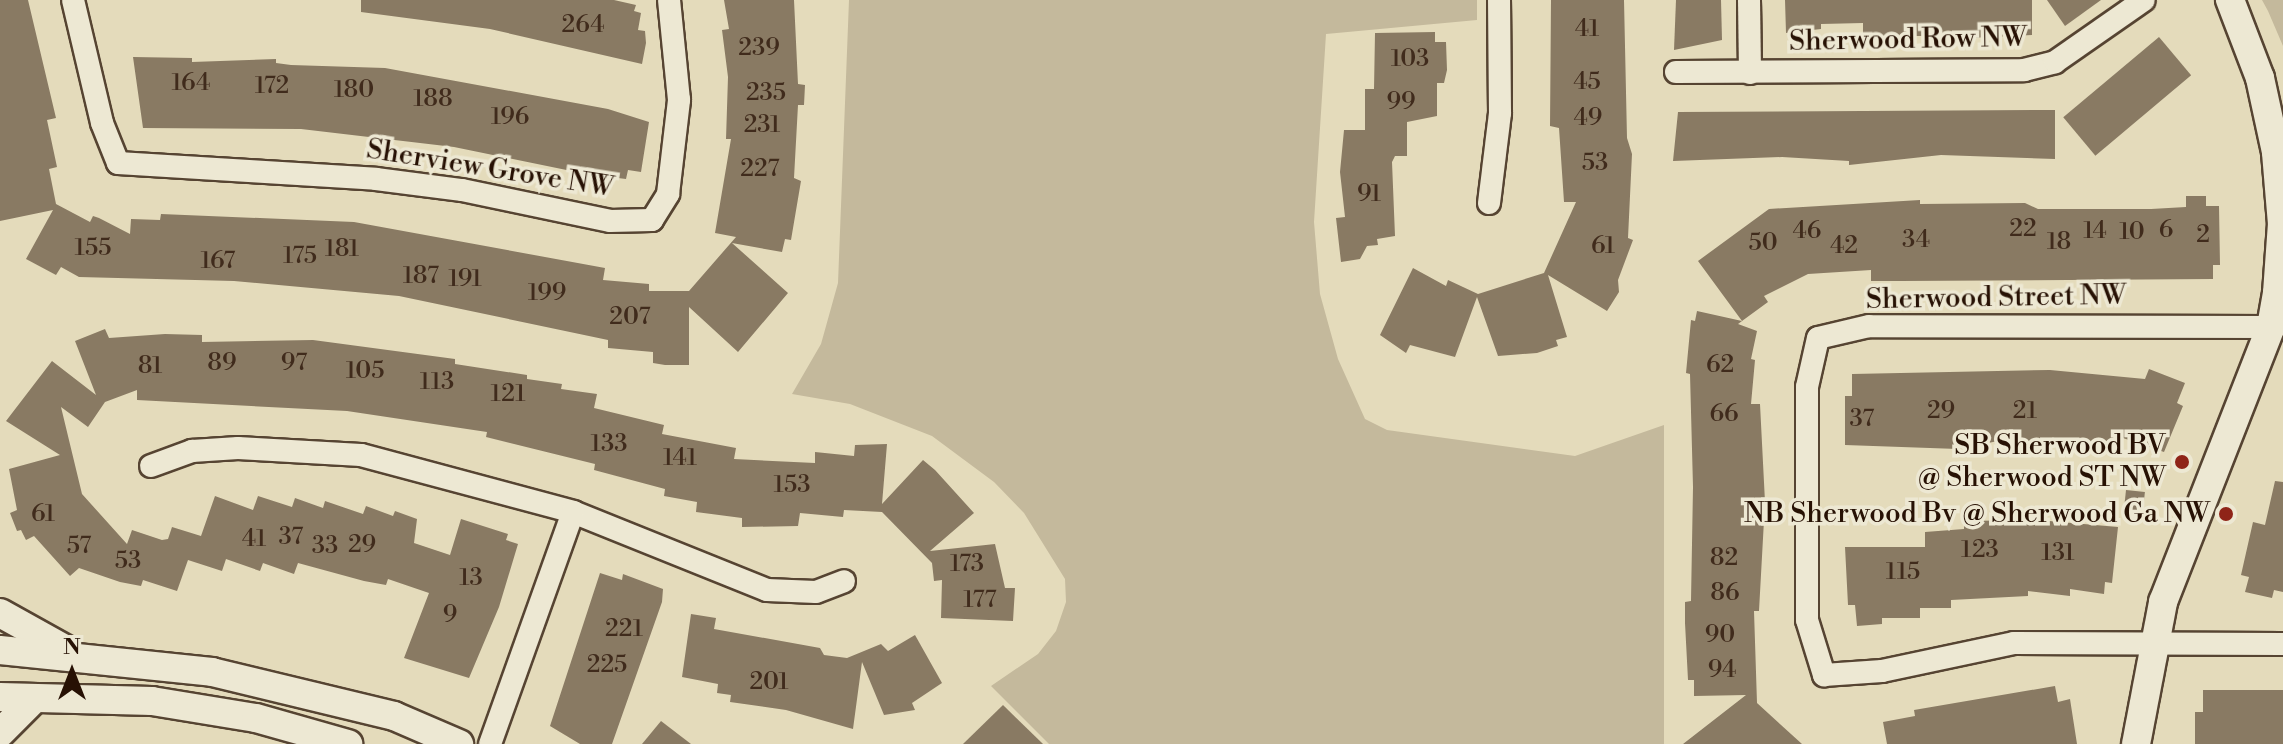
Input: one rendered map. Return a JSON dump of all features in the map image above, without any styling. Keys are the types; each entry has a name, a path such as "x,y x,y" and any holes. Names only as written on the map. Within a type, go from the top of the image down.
{"street":[{"name":"Sherview Grove NW","path":"73,0 102,123 118,163 376,179 462,190 610,221 652,220 668,194 679,100 669,0"},
{"path":"1489,203 1500,113 1499,0"},
{"name":"Sherwood Row NW","path":"1749,0 1750,73"},
{"name":"Sherwood Row NW","path":"1676,72 2024,70 2055,62 2144,0"},
{"path":"2136,744 2152,645 2177,560 2277,326 2282,224 2276,152 2260,78 2230,0"},
{"name":"Sherwood Street NW","path":"2152,645 2014,643 1882,671 1824,675 1807,620 1807,387 1818,338 1869,326 2277,326"},
{"path":"151,466 192,451 322,450 436,471 573,512 767,590 816,592 844,581"},
{"path":"490,744 573,512"},
{"path":"0,613 77,655"},
{"path":"2152,645 2283,644"},
{"path":"0,650 77,655 212,672 305,692 394,716 459,744"},
{"path":"0,697 152,701 256,718 348,744"},
{"path":"0,733 35,698"}],"shaded area":[{"path":"849,0 1477,0 1477,20 1326,34 1314,222 1320,294 1338,359 1365,419 1387,430 1575,456 1664,425 1664,744 1049,744 991,686 1038,654 1056,631 1066,602 1065,579 1024,513 994,482 932,436 850,404 792,394 821,344 838,283"},
{"path":"2262,0 2283,0 2283,46 2268,11"}],"building":[{"path":"0,0 28,0 56,118 47,120 57,167 49,169 56,204 90,222 93,216 130,234 131,219 160,220 161,214 354,222 605,268 603,280 649,284 649,291 689,291 736,237 715,233 731,139 726,139 728,77 722,30 729,29 724,0 794,0 798,84 805,85 804,105 798,105 794,178 801,181 791,240 785,239 782,252 732,243 788,293 738,352 689,307 689,365 665,365 653,363 653,352 608,348 608,340 399,296 234,281 79,277 61,267 56,275 26,259 53,210 0,221"},
{"path":"361,0 614,0 636,5 634,11 641,13 638,30 645,31 646,43 642,64 490,29 361,12"},
{"path":"1551,0 1624,0 1627,138 1632,154 1628,238 1633,240 1618,280 1619,292 1607,311 1548,275 1567,337 1556,340 1558,346 1537,353 1498,356 1477,297 1455,357 1410,345 1406,353 1380,335 1413,268 1446,286 1448,280 1478,294 1544,273 1576,202 1564,202 1559,128 1550,126"},
{"path":"1676,0 1721,0 1722,40 1674,50"},
{"path":"1785,0 2032,0 2032,35 1928,40 1928,36 1863,36 1863,23 1821,24 1821,29 1786,33"},
{"path":"2047,0 2101,0 2065,26"},
{"path":"1435,32 1435,42 1446,42 1447,70 1444,83 1437,83 1437,116 1407,122 1407,156 1395,156 1392,162 1395,236 1377,239 1378,245 1367,246 1360,259 1341,262 1336,218 1345,217 1340,172 1344,130 1365,130 1365,89 1374,89 1375,33"},
{"path":"2159,37 2191,75 2095,156 2063,117"},
{"path":"133,57 192,58 192,62 276,59 276,63 291,65 385,68 608,109 649,122 641,172 628,170 626,179 586,174 454,147 301,129 143,128"},
{"path":"2055,110 2055,159 1941,155 1849,165 1849,161 1782,157 1673,161 1678,112"},
{"path":"2186,196 2206,196 2206,206 2219,206 2220,265 2213,265 2213,279 1871,281 1871,270 1808,274 1764,296 1768,302 1742,321 1698,261 1769,209 1920,200 1920,204 2025,203 2038,209 2151,209 2186,207"},
{"path":"1697,311 1742,321 1738,324 1757,331 1751,359 1755,360 1751,404 1760,404 1765,502 1759,611 1754,611 1757,703 1802,744 1683,744 1746,695 1694,696 1694,680 1688,680 1685,602 1691,601 1693,487 1690,374 1686,373 1691,320 1695,321"},
{"path":"105,329 109,338 165,334 202,335 202,342 313,340 455,359 455,364 527,375 527,379 562,384 561,389 597,394 594,408 664,425 662,434 736,448 734,459 815,463 815,452 854,456 855,445 887,444 882,504 923,460 935,470 974,513 930,551 995,544 1005,588 1015,588 1013,621 941,618 942,580 934,581 932,563 882,512 844,510 843,517 800,513 798,526 742,527 742,518 696,512 697,502 664,496 665,489 594,470 595,464 486,437 487,432 347,411 137,400 137,390 105,402 88,427 61,407 82,494 127,544 132,530 162,540 168,539 172,527 201,536 215,496 253,510 258,496 292,507 295,498 323,508 325,501 363,514 366,506 393,516 395,511 417,519 414,543 450,555 461,519 508,534 506,540 518,544 499,607 469,678 404,658 429,593 388,579 386,585 298,563 294,574 263,563 260,571 226,559 222,571 188,560 177,591 143,580 141,586 120,582 79,568 70,576 34,536 26,540 21,530 17,531 10,513 17,510 9,469 60,455 6,421 52,361 96,395 75,341"},
{"path":"2149,369 2185,383 2177,403 2183,406 2164,452 2123,438 2122,454 2100,452 2101,444 2003,440 1958,449 1845,445 1845,396 1852,396 1852,374 2050,370 2145,379"},
{"path":"2275,481 2283,482 2283,592 2274,590 2272,598 2245,592 2249,577 2241,575 2253,522 2265,525"},
{"path":"2126,490 2145,492 2143,511 2124,509"},
{"path":"2038,520 2118,527 2112,583 2105,582 2104,594 2070,589 2070,596 2028,591 2028,596 1951,600 1951,608 1920,608 1920,618 1882,618 1882,624 1857,626 1855,605 1848,605 1845,547 1925,547 1925,532 1964,529 1964,521"},
{"path":"600,573 622,580 623,574 663,589 662,602 612,744 580,744 550,726"},
{"path":"691,614 716,618 714,629 820,648 824,655 847,658 881,644 888,651 915,635 942,683 912,703 915,710 884,715 862,662 853,729 786,710 730,702 731,695 717,693 718,684 682,677"},
{"path":"2055,686 2058,702 2070,699 2077,744 1887,744 1883,722 1915,716 1914,710"},
{"path":"2203,690 2283,690 2283,744 2195,744 2195,712 2203,712"},
{"path":"1003,705 1043,744 963,744"},
{"path":"661,721 691,744 642,744"}],"place":[{"name":"SB Sherwood BV @ Sherwood ST NW","path":"2182,462"},
{"name":"NB Sherwood Bv @ Sherwood Ga NW","path":"2226,514"}]}
